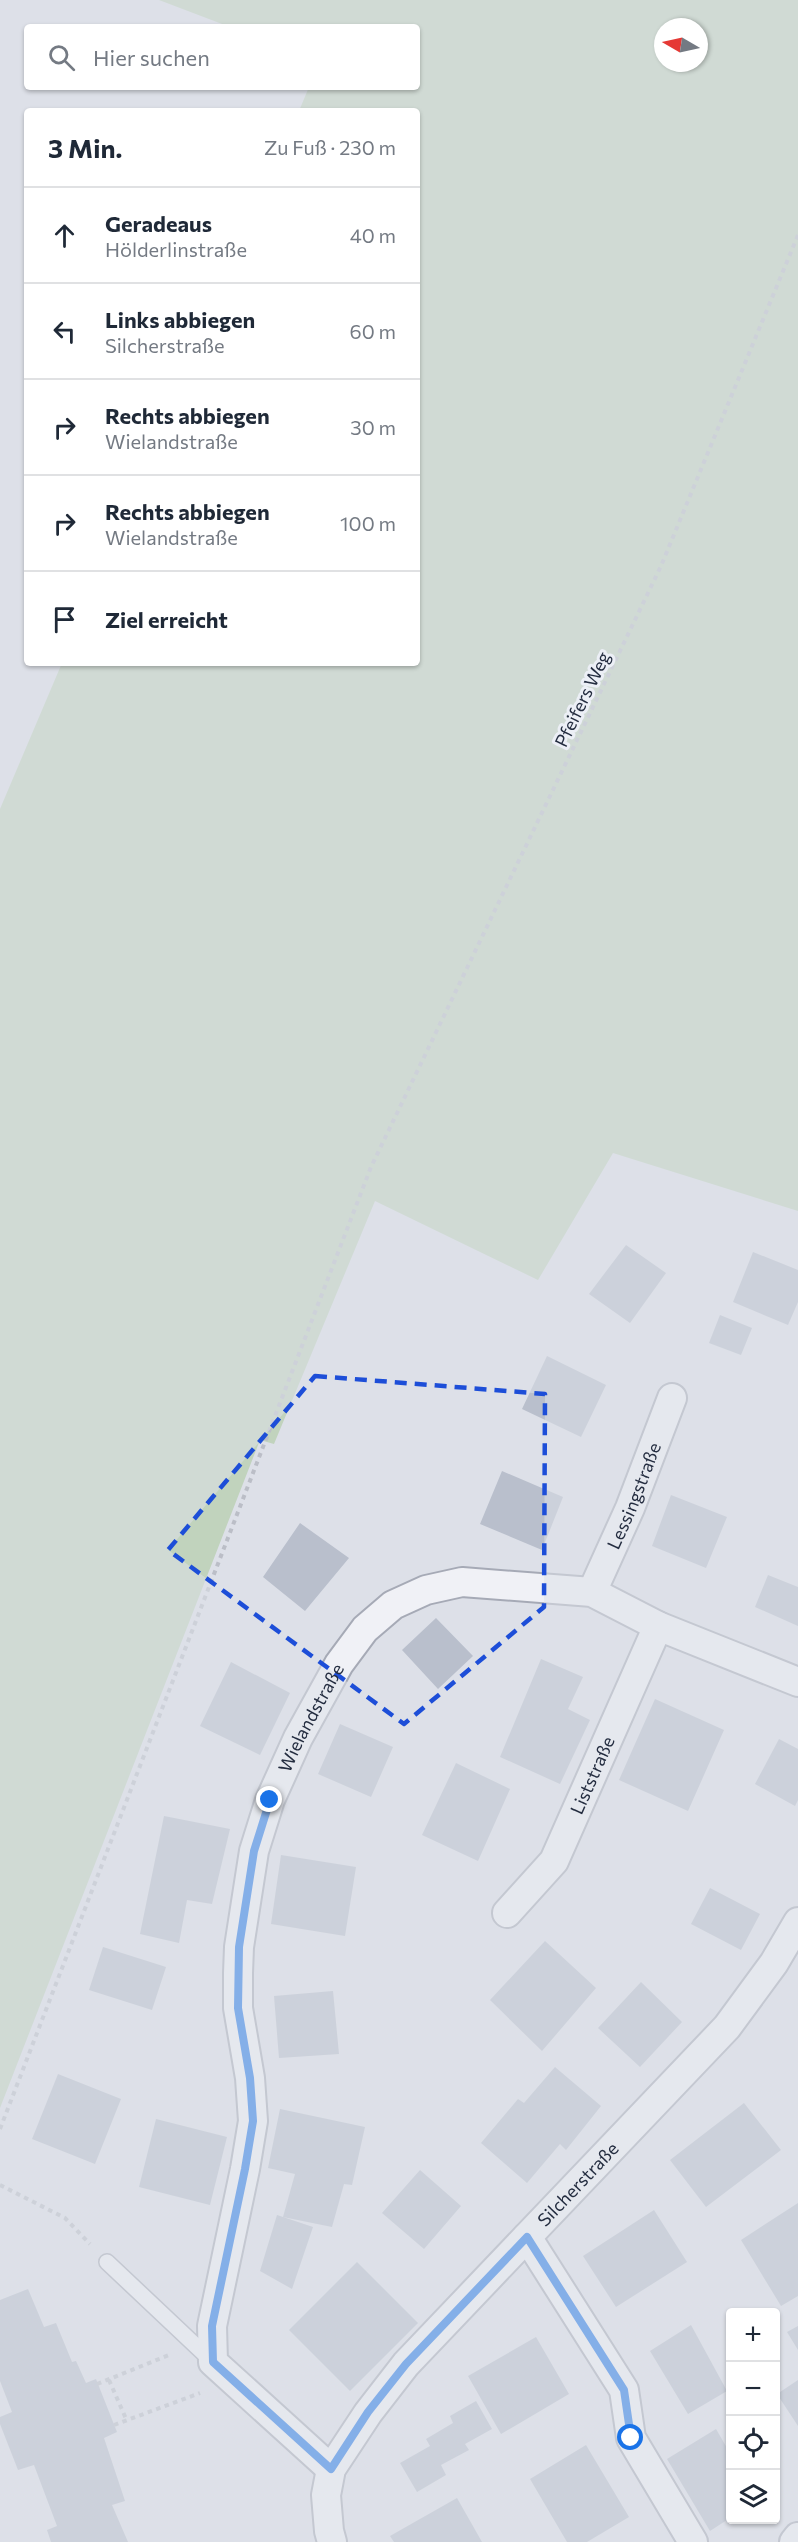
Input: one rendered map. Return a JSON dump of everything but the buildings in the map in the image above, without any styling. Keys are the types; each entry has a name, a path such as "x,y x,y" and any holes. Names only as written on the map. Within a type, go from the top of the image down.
{"street":[{"name":"Lessingstraße","path":"592,1592 630,1508 672,1398"},
{"name":"Wielandstraße","path":"203,2353 212,2326 253,2121 250,2078 238,2008 239,1947 254,1851 270,1800 297,1738 339,1664 365,1629 393,1605 426,1590 462,1582 592,1592 658,1626 798,1682"},
{"name":"Liststraße","path":"507,1913 554,1861 658,1626"},
{"name":"Silcherstraße","path":"332,2542 326,2495 331,2469 368,2412 406,2364 727,2027 774,1963 798,1922"},
{"path":"527,2237 624,2390 631,2438 693,2542"},
{"path":"203,2353 331,2469"},
{"path":"794,2542 798,2537"}],"lane":[{"path":"107,2262 203,2353"}],"path":[{"name":"Pfeifers Weg","path":"0,2130 371,1167 661,566 798,235"},
{"path":"0,2185 65,2218 107,2262"},
{"path":"97,2384 203,2353"},
{"path":"109,2380 127,2421"},
{"path":"114,2425 234,2381"}],"highlighted area":[{"path":"315,1376 545,1394 544,1607 404,1724 168,1550"}],"green space":[{"path":"159,0 798,0 798,1211 613,1153 538,1280 375,1201 274,1444 260,1440 0,2108 0,809 61,666 420,666 420,108 300,108 308,90 420,90 420,24 222,24"}],"route":[{"path":"270,1800 254,1851 239,1947 238,2008 250,2078 253,2121 212,2326 213,2362 331,2469 368,2412 406,2364 527,2237 624,2390 631,2438"}]}
